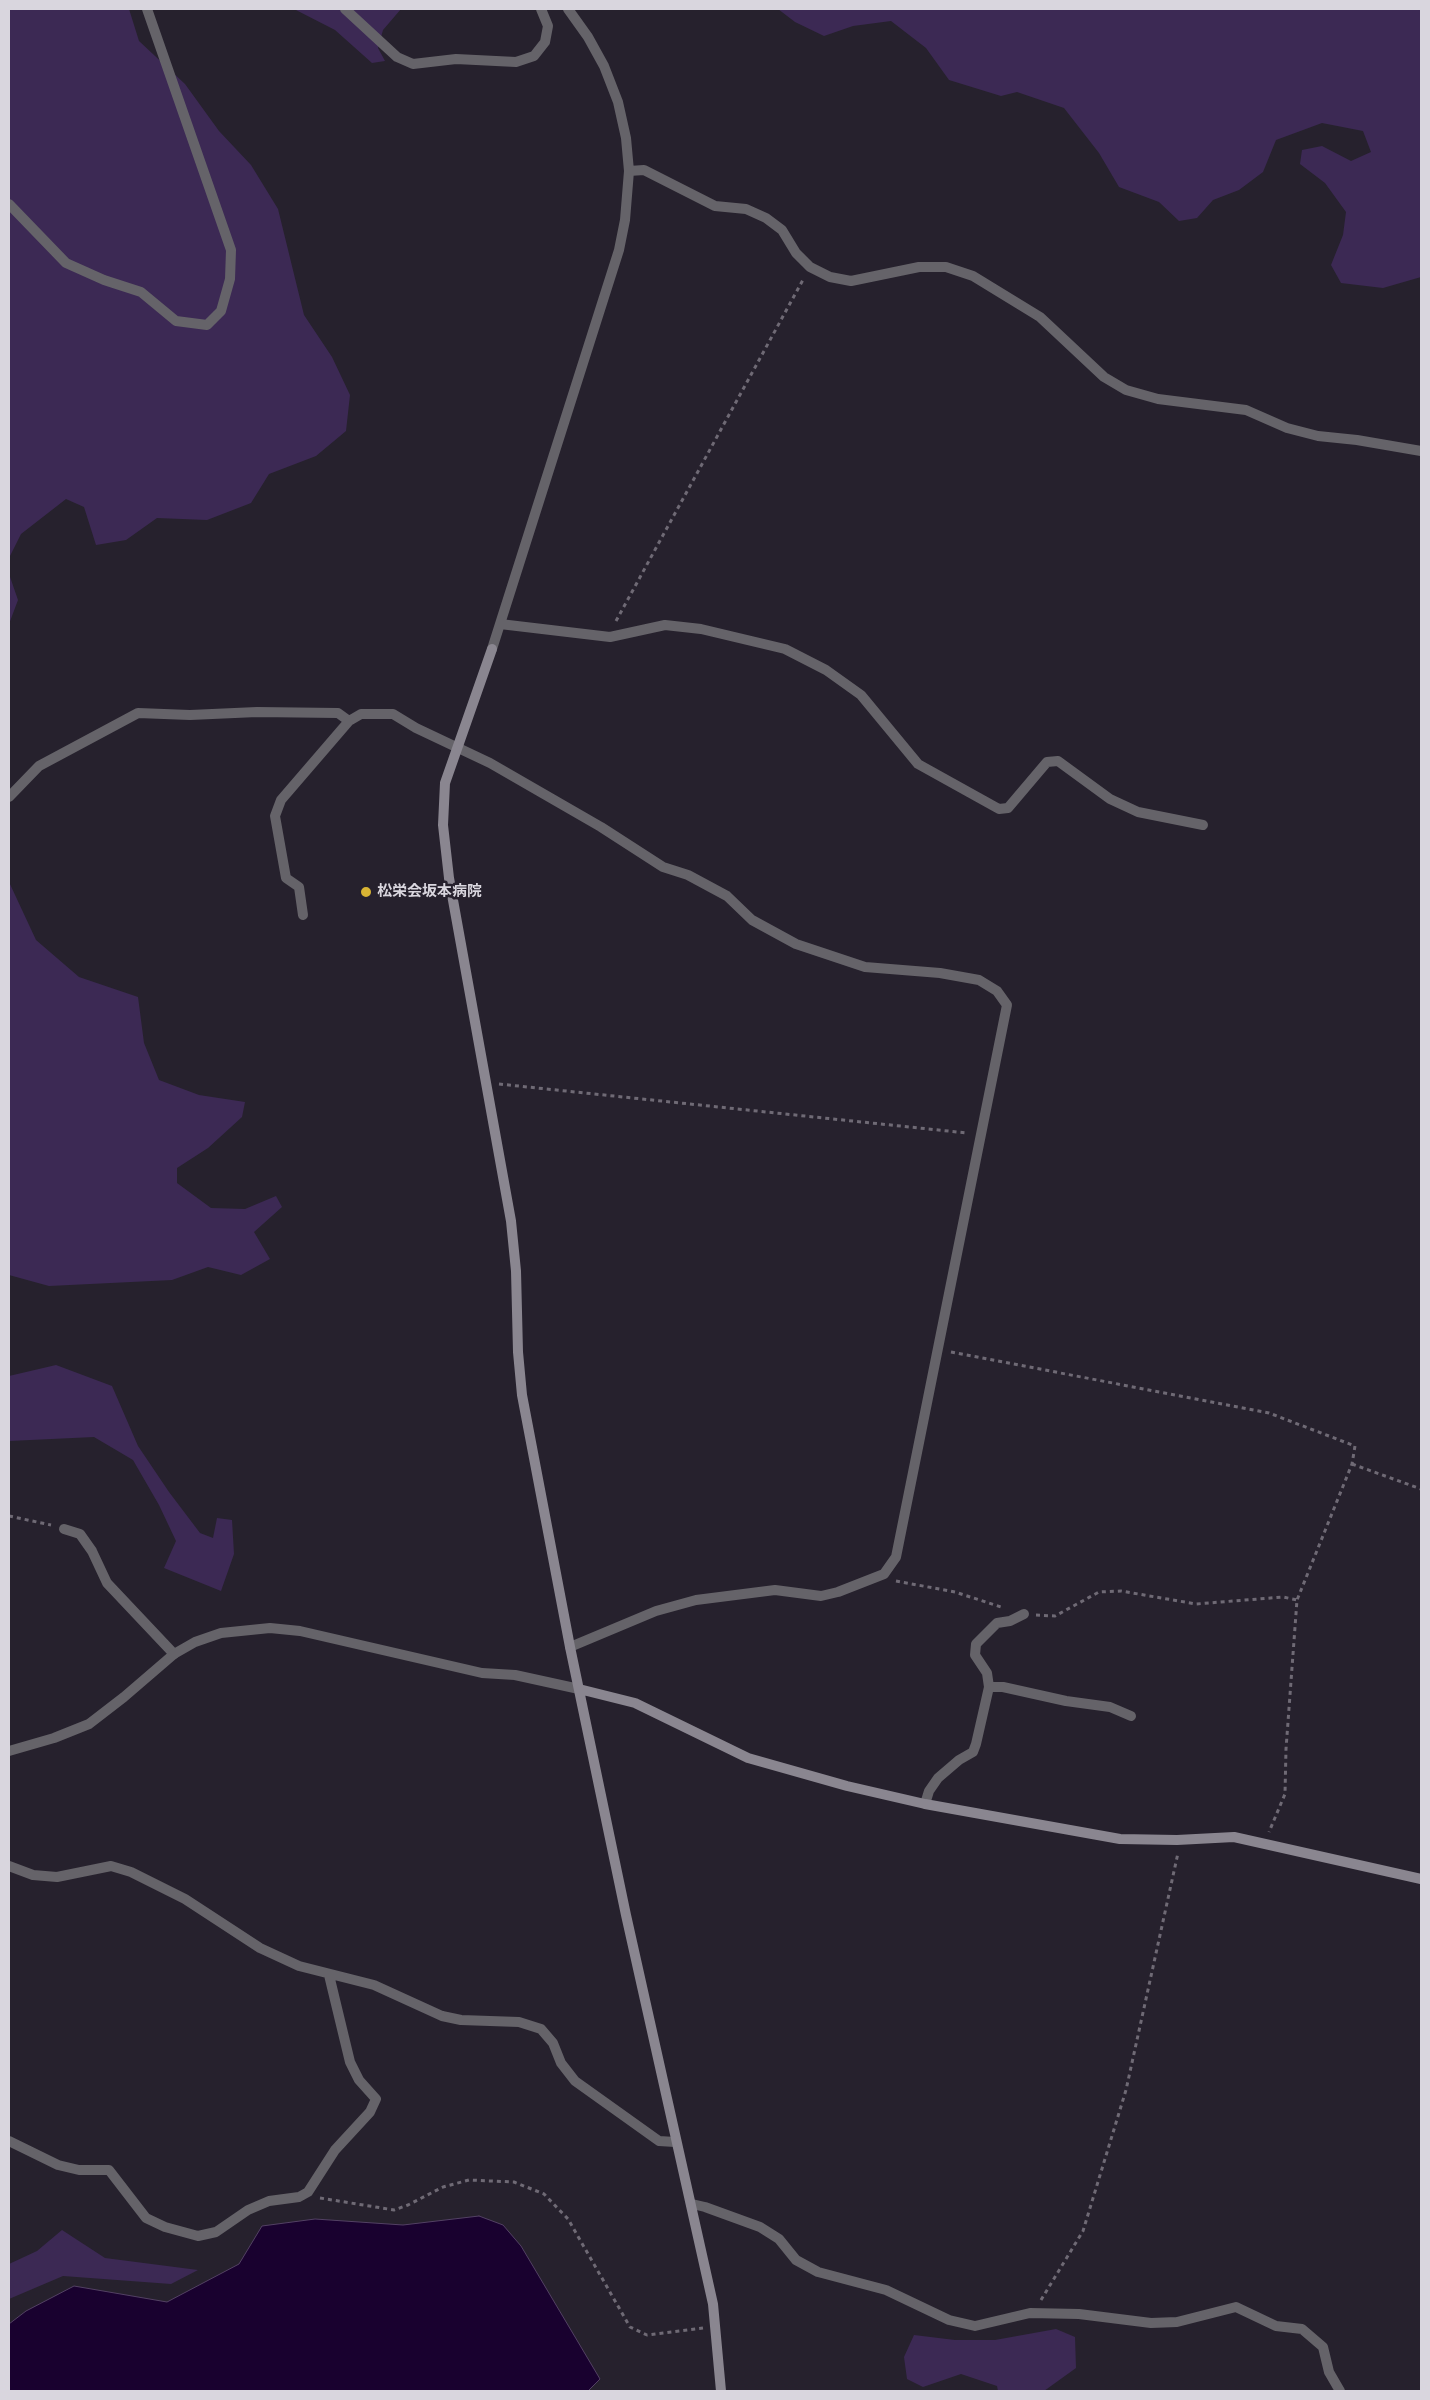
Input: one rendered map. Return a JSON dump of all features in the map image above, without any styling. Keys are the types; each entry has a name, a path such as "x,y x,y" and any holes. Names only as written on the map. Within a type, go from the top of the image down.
{"street":[{"path":"9,204 66,263 104,280 141,292 176,321 207,325 221,311 230,279 231,250 147,9"},
{"path":"345,9 397,58 413,64 456,59 516,62 534,56 545,42 548,26 541,9"},
{"path":"568,9 588,37 604,66 618,102 626,138 629,171 625,220 619,250 500,624 445,783 443,825 449,878 511,1221 516,1272 518,1352 522,1395 578,1689 675,2142 692,2204 716,2329 721,2391"},
{"path":"629,171 644,170 686,193 715,206 746,209 766,218 782,230 796,253 810,267 830,277 851,281 919,267 946,267 973,276 1040,317 1104,377 1126,390 1158,399 1246,410 1287,428 1318,436 1357,440 1421,452"},
{"path":"500,624 610,637 665,626 701,629 785,648 826,670 861,695 918,764 999,809 1008,808 1047,762 1058,761 1110,799 1138,812 1203,825"},
{"path":"9,797 39,766 138,713 190,715 257,712 338,712 349,721"},
{"path":"303,915 299,887 286,878 275,816 281,800 349,721 361,714 393,714 416,728 490,763 601,826 664,866 727,896 752,920 796,944 865,967 940,973 979,980 997,991 1007,1006 896,1557 884,1574 838,1592 822,1596 775,1590 696,1600 656,1611 570,1647"},
{"path":"64,1528 80,1534 92,1551 107,1583 174,1654"},
{"path":"925,1804 938,1778 958,1760 973,1752 976,1744 989,1687 987,1673 975,1655 976,1644 996,1623 1010,1621 1024,1614"},
{"path":"9,1751 54,1738 89,1724 174,1654 195,1642 221,1633 270,1628 300,1631 482,1673 515,1675 635,1703 666,1717 719,1746 748,1758 848,1786 925,1804 1120,1839 1177,1840 1234,1837 1265,1842 1421,1879"},
{"path":"989,1687 1002,1687 1066,1701 1110,1707 1131,1716"},
{"path":"9,1866 15,1870 33,1875 57,1877 111,1866 131,1872 185,1900 260,1948 299,1966 374,1985 442,2016 461,2020 519,2022 541,2029 552,2043 562,2063 575,2081 659,2141 675,2142"},
{"path":"9,2141 58,2165 79,2170 110,2170 146,2218 165,2227 198,2236 216,2232 248,2210 269,2202 299,2198 308,2192 335,2150 370,2112 376,2099 359,2080 350,2062 329,1975"},
{"path":"692,2204 760,2227 779,2239 796,2260 818,2272 886,2290 949,2320 975,2326 1030,2313 1080,2314 1151,2323 1176,2322 1236,2308 1276,2326 1302,2329 1323,2347 1330,2372 1340,2391"}],"path":[{"path":"610,637 611,631 810,267"},
{"path":"488,1087 503,1083 980,1135"},
{"path":"938,1350 1269,1413 1355,1446 1352,1464 1297,1600 1286,1749 1285,1794 1265,1842"},
{"path":"1352,1464 1421,1489"},
{"path":"9,1516 64,1528"},
{"path":"884,1574 895,1580 955,1592 1024,1614 1055,1616 1099,1592 1121,1591 1196,1604 1283,1597 1297,1600"},
{"path":"1030,2313 1038,2305 1083,2231 1126,2090 1178,1854 1177,1840"},
{"path":"308,2192 317,2198 394,2210 444,2187 469,2180 514,2182 544,2194 568,2219 630,2327 647,2335 696,2328 716,2329"}],"shaded area":[{"path":"9,9 129,9 139,41 185,84 219,131 251,165 278,209 304,315 332,357 350,395 346,431 316,456 269,474 251,503 207,520 157,518 126,540 96,545 84,507 66,499 21,534 9,558"},
{"path":"294,9 401,9 383,30 378,48 385,61 372,63 335,30"},
{"path":"778,9 1421,9 1421,277 1383,288 1341,283 1331,265 1343,235 1346,212 1325,183 1300,164 1302,150 1322,146 1351,161 1371,152 1363,131 1322,123 1276,140 1263,172 1239,190 1213,200 1197,218 1179,221 1159,202 1119,187 1099,153 1064,108 1017,92 1001,96 949,80 926,48 891,21 853,26 824,36 795,22"},
{"path":"9,574 18,600 9,624"},
{"path":"9,882 36,940 79,977 138,997 144,1043 159,1080 199,1095 245,1102 242,1117 208,1148 177,1168 177,1183 211,1208 245,1209 276,1196 282,1207 254,1232 270,1259 241,1275 208,1267 172,1280 49,1286 9,1275"},
{"path":"56,1365 112,1386 138,1446 200,1533 213,1538 217,1518 232,1520 234,1554 221,1591 164,1568 176,1541 159,1505 133,1460 94,1437 9,1441 9,1376"},
{"path":"479,2216 503,2225 521,2246 600,2379 588,2391 9,2391 9,2324 26,2311 74,2286 167,2302 239,2264 262,2226 315,2219 403,2225"},
{"path":"62,2230 105,2258 198,2270 171,2284 63,2276 9,2299 9,2264 37,2251"},
{"path":"1056,2329 1075,2337 1076,2368 1044,2391 998,2391 997,2386 961,2374 923,2387 907,2379 904,2357 914,2335 955,2340 995,2340"}],"place":[{"name":"松栄会坂本病院","path":"366,892"}]}
